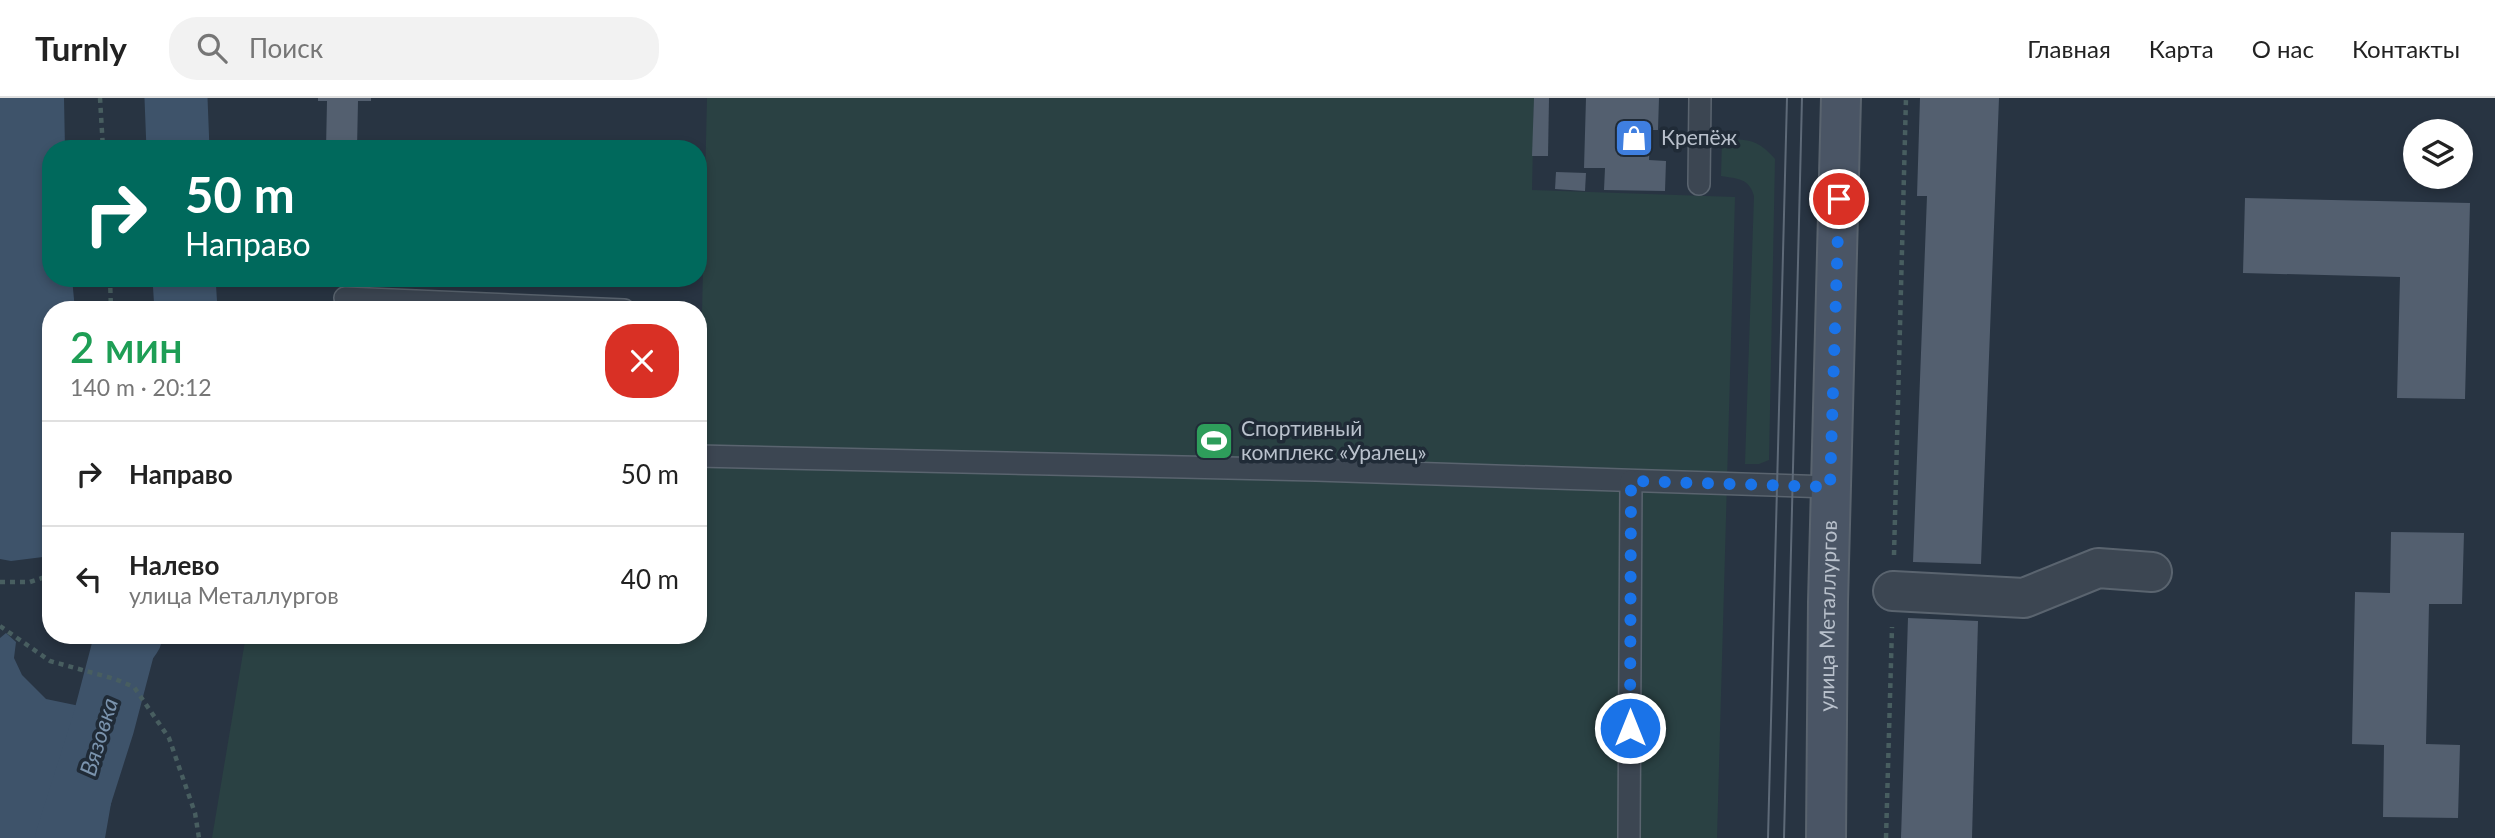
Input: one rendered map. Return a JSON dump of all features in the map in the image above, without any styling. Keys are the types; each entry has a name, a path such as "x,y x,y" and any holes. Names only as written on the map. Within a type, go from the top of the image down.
{"main road":[{"name":"улица Металлургов","path":"1826,838 1830,487 1841,98"}],"street":[{"path":"1893,592 2024,598 2098,568 2152,572"}],"lane":[{"path":"1699,184 1700,98"},
{"path":"345,298 415,301"},
{"path":"707,456 1315,470 1830,487"},
{"path":"1629,838 1631,481"}],"path":[{"path":"100,98 102,140"},
{"path":"1886,838 1906,98"},
{"path":"0,582 30,582 42,578"},
{"path":"0,626 50,661 134,687 169,738 195,813 199,838"}],"green space":[{"name":"Спортивный комплекс «Уралец»","path":"707,98 1534,98 1532,190 1735,197 1717,838 212,838 244,644 707,644 707,301 702,301 703,287 707,287"},
{"path":"1722,139 1752,142 1763,147 1775,159 1769,460 1759,464 1745,464 1754,196 1746,183 1721,176"}],"water":[{"path":"0,98 64,98 65,140 42,140 42,287 73,287 74,301 42,301 42,557 11,561 0,559"},
{"path":"6,633 16,642 14,658 22,675 46,699 99,710 109,720 117,769 105,838 0,838 0,638"}],"building":[{"path":"318,98 371,98 371,101 358,101 357,140 326,140 327,101 318,101"},
{"path":"1534,98 1549,98 1548,156 1532,156"},
{"path":"1586,98 1659,98 1658,130 1650,130 1649,160 1666,161 1665,191 1604,190 1605,168 1584,168"},
{"path":"1920,98 1999,98 1981,564 1913,562 1927,196 1917,196"},
{"path":"1556,172 1586,173 1585,191 1555,189"},
{"path":"2245,198 2470,203 2465,399 2397,398 2400,277 2243,273"},
{"path":"2391,532 2464,533 2462,604 2429,604 2426,744 2460,745 2458,818 2383,817 2384,745 2352,744 2355,592 2390,593"},
{"path":"1908,618 1978,621 1972,838 1901,838"}],"waterway":[{"name":"Вязовка","path":"176,98 178,140"},
{"name":"Вязовка","path":"185,287 185,301"},
{"name":"Вязовка","path":"67,838 103,725 125,644"}],"tram line":[{"path":"1768,838 1787,98"},
{"path":"1784,838 1802,98"}],"place":[{"name":"Крепёж","path":"1634,138"},
{"name":"Спортивный комплекс «Уралец»","path":"1214,441"}],"route":[{"path":"1630,728 1631,481 1830,487 1839,199"}]}
